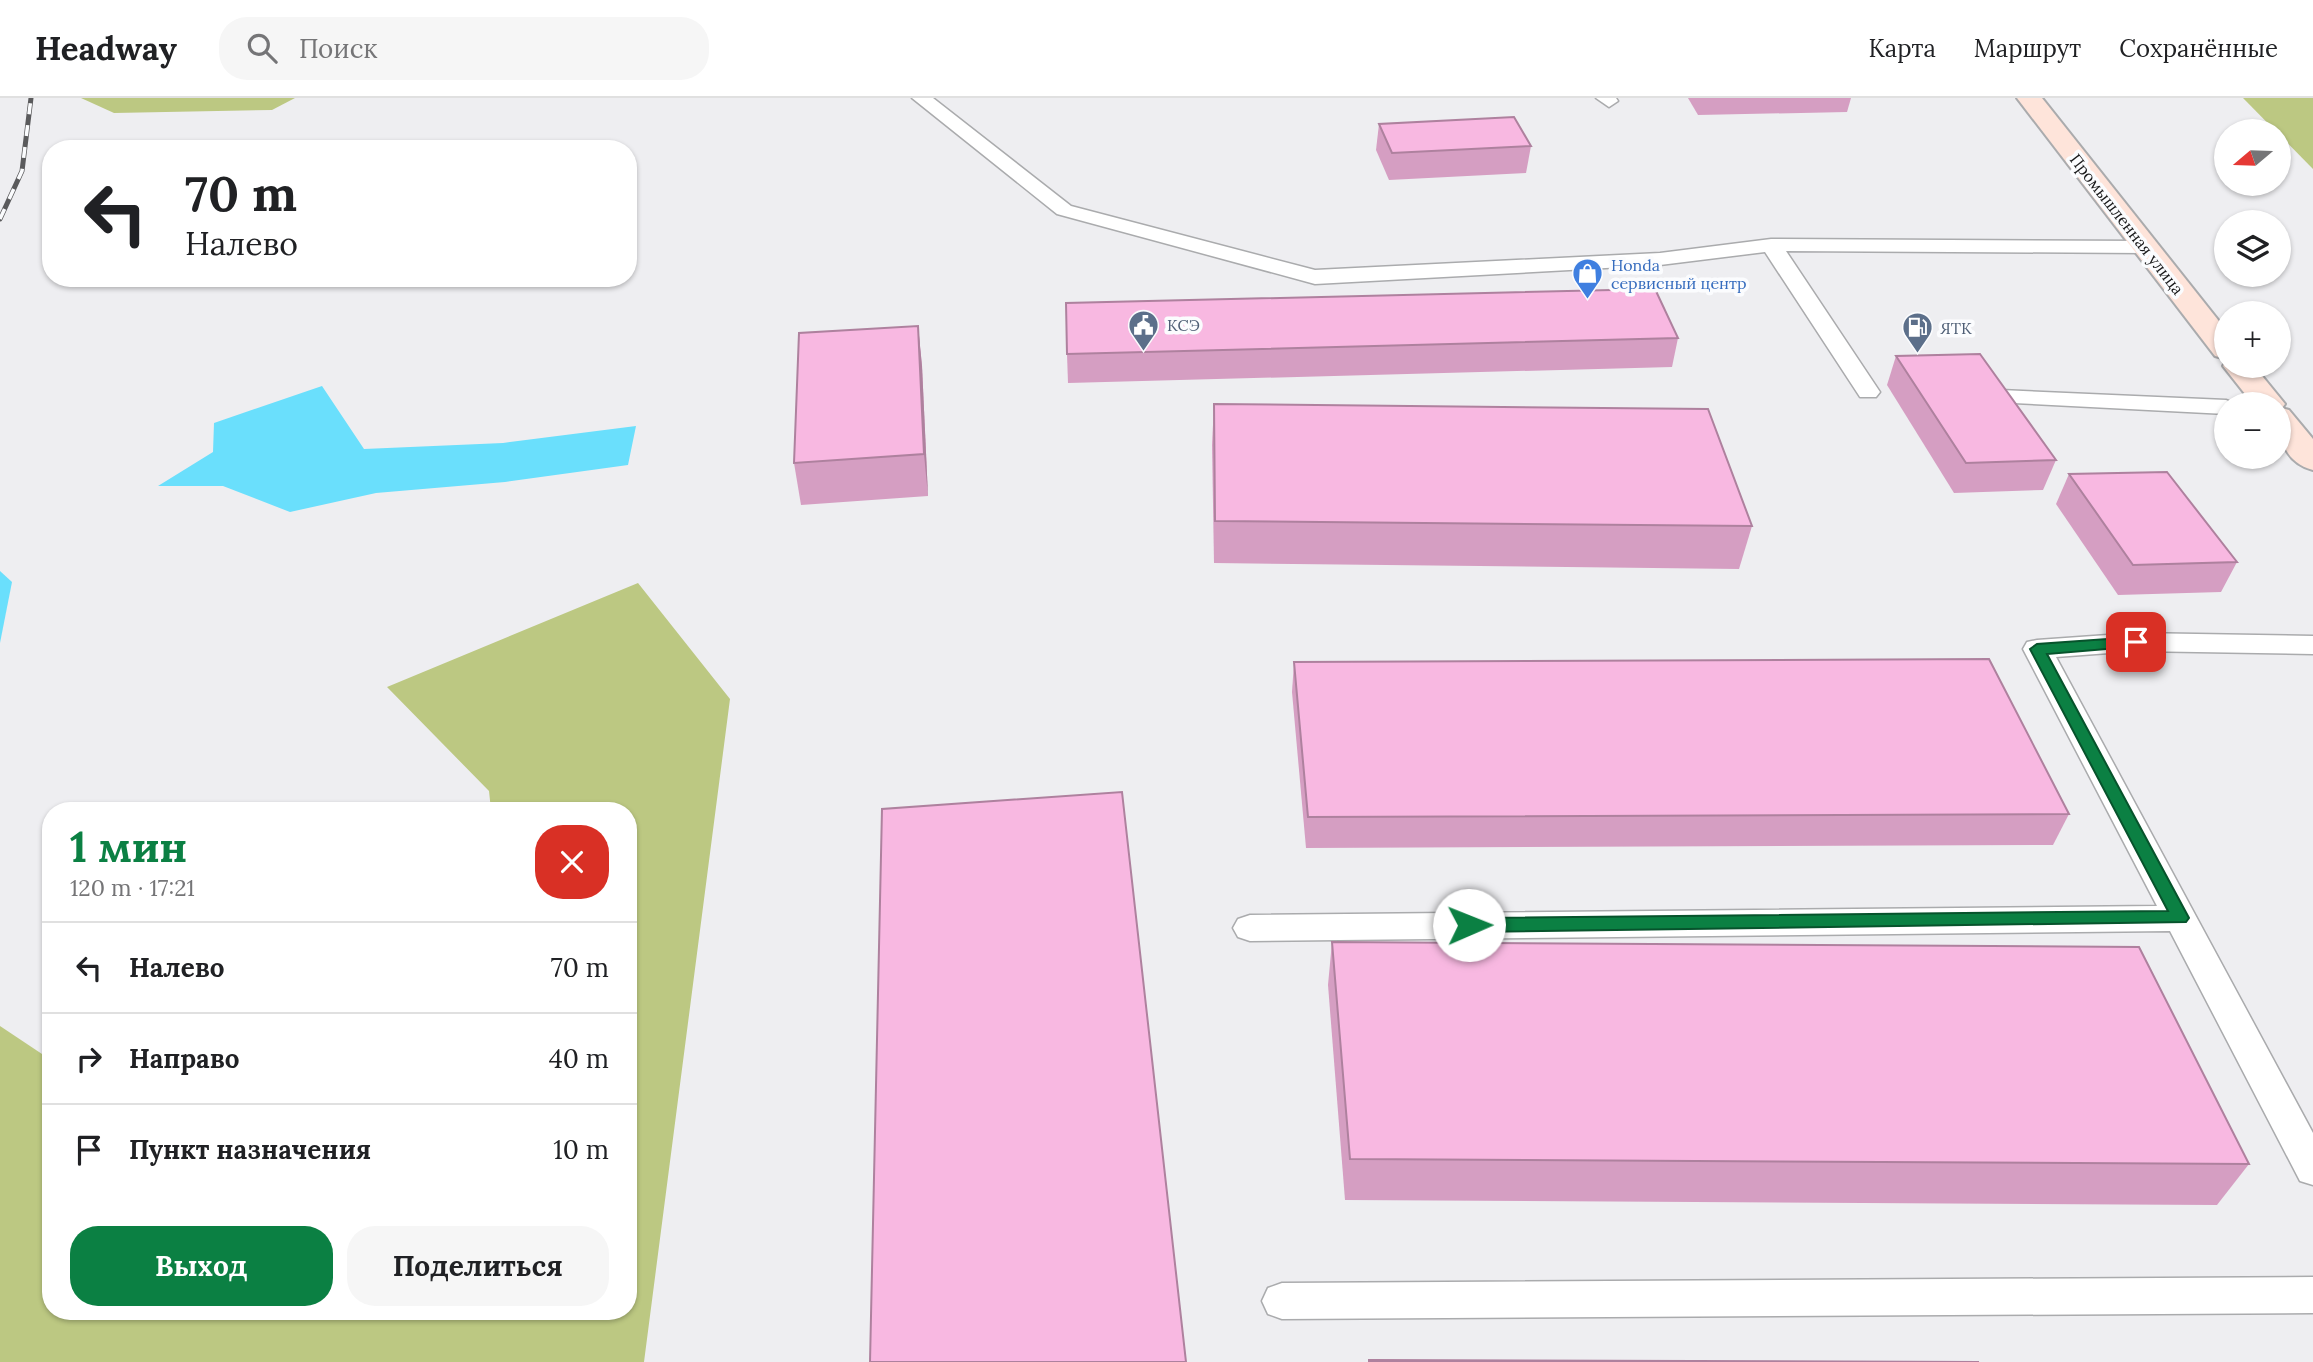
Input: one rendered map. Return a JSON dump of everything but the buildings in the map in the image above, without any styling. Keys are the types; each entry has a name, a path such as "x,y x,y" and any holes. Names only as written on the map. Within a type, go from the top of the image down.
{"street":[{"name":"Промышленная улица","path":"2029,98 2214,335"},
{"path":"2248,378 2259,392"},
{"path":"2291,433 2313,460"}],"lane":[{"path":"921,98 1064,210 1315,276 1660,259 1771,245 2145,247"},
{"path":"1771,245 1868,392"},
{"path":"2001,397 2214,406"},
{"path":"2313,645 2136,642 2037,649 2313,1169"},
{"path":"1250,928 2180,918"},
{"path":"1282,1300 2313,1295"}],"green space":[{"path":"81,98 295,98 272,110 114,113"},
{"path":"2243,98 2313,98 2313,169 2291,147 2291,119 2264,119"},
{"path":"638,583 730,699 644,1362 0,1362 0,1026 42,1054 42,1320 637,1320 637,802 490,802 489,791 387,687"}],"water":[{"path":"322,386 364,449 503,443 636,426 628,465 505,482 376,493 290,512 223,486 158,486 213,452 214,423"},
{"path":"0,571 12,582 0,643"}],"railway":[{"path":"0,219 22,171 31,98"}],"place":[{"name":"Honda сервисный центр","path":"1588,301"},
{"name":"КСЭ","path":"1144,352"},
{"name":"ЯТК","path":"1917,355"}],"route":[{"path":"1469,925 2180,918 2037,649 2136,642"}]}
